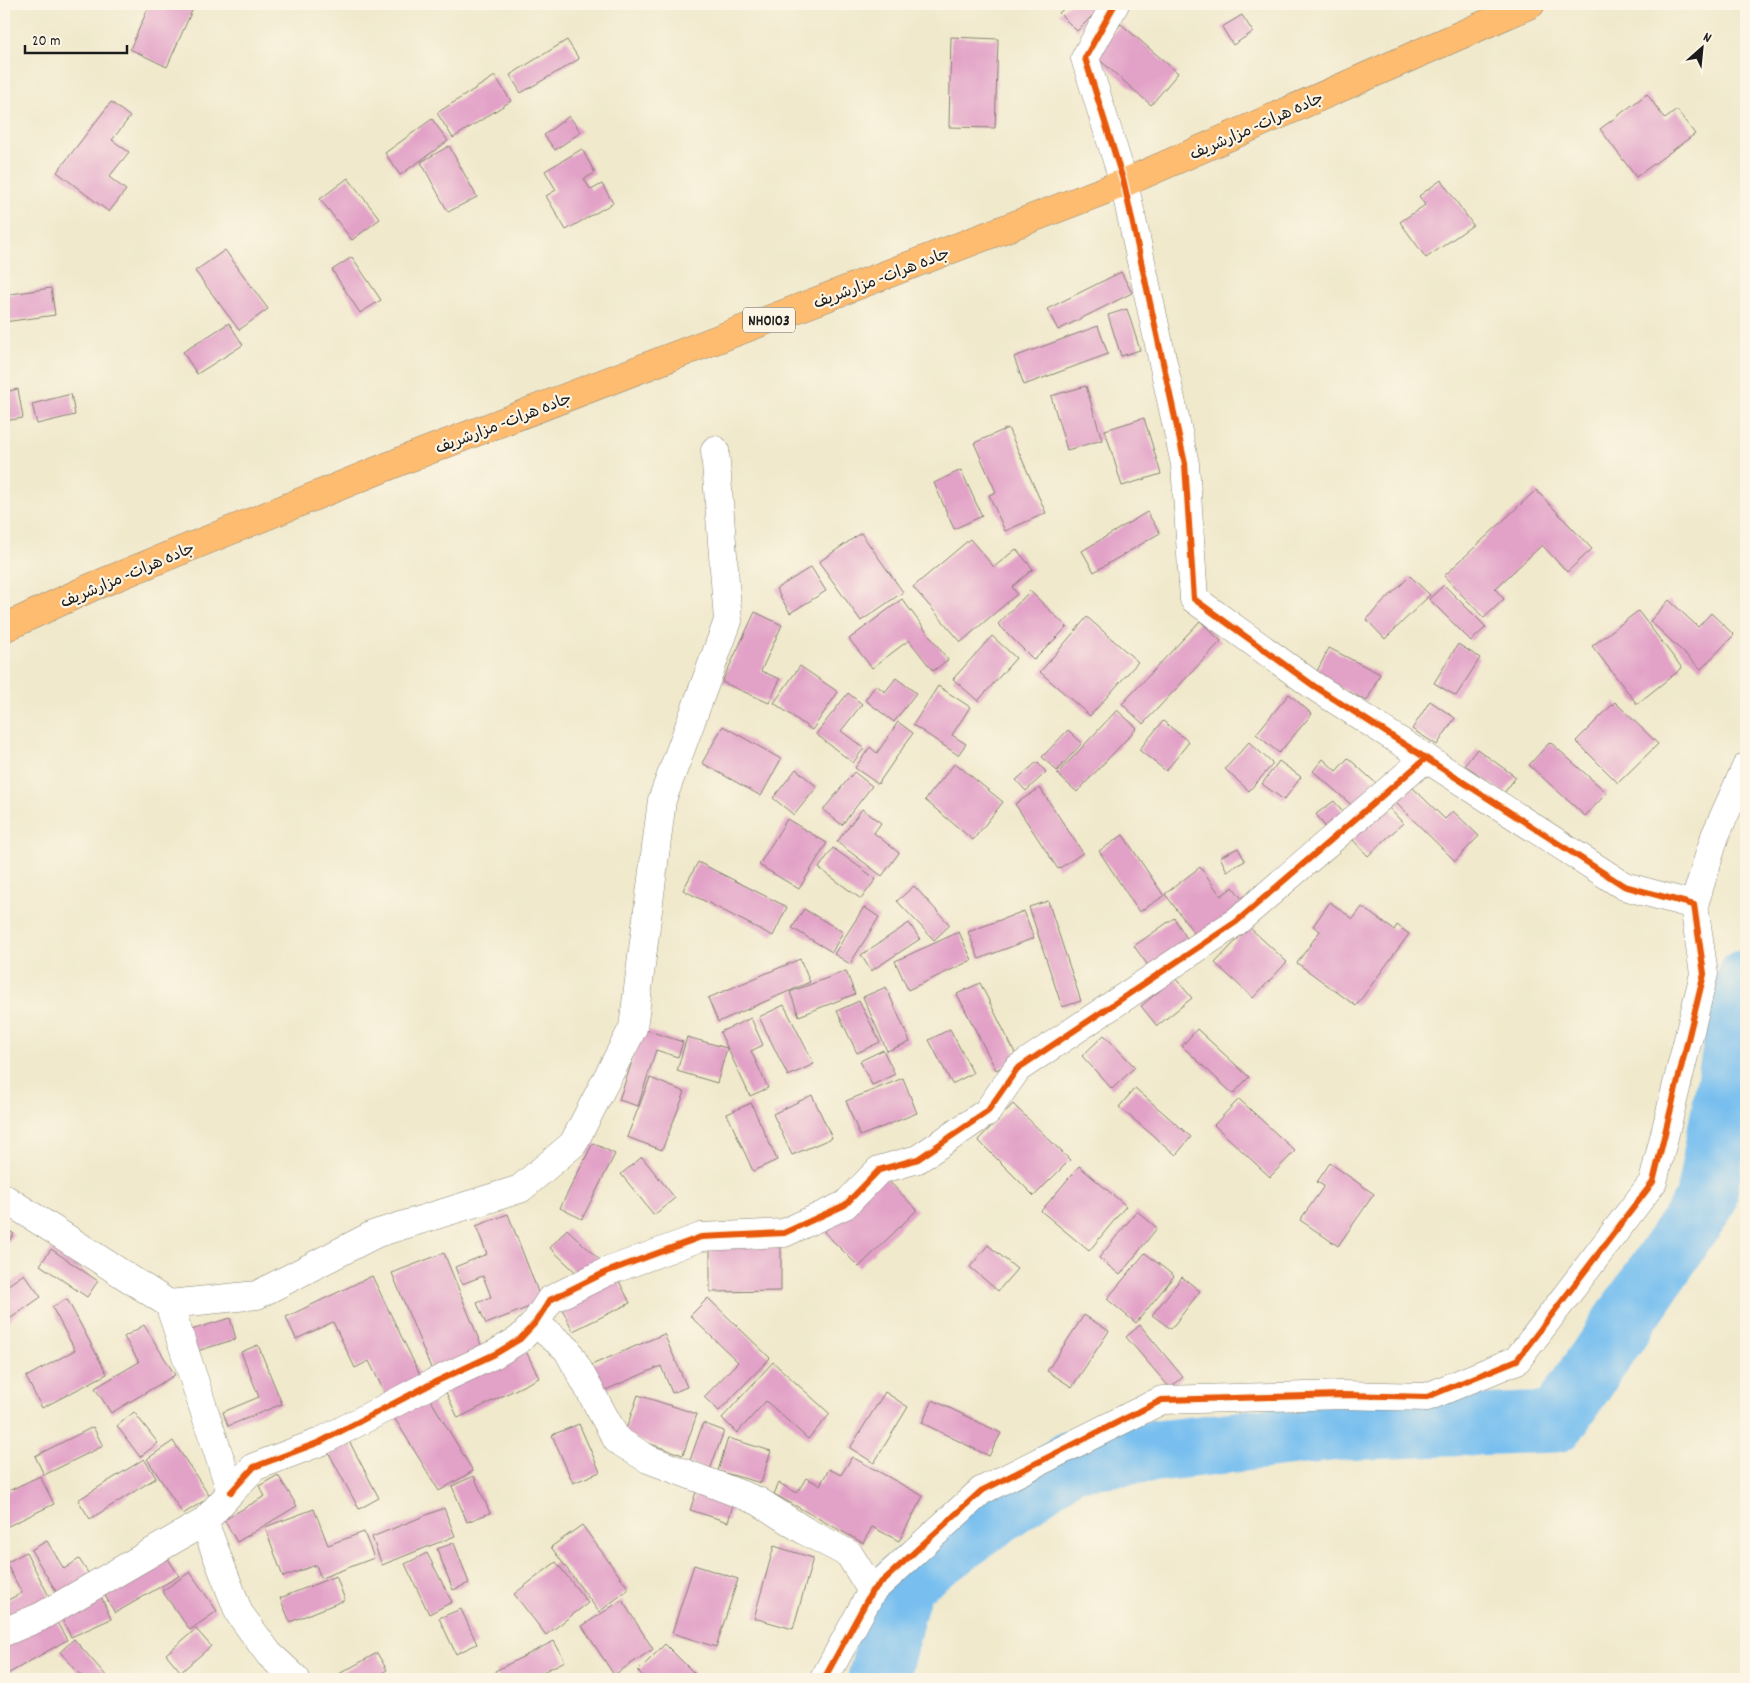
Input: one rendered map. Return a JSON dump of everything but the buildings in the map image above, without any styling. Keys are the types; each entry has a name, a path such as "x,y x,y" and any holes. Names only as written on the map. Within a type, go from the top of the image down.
{"highway":[{"name":"جاده هرات- مزارشریف","path":"4,628 92,587 406,459 1124,183 1531,4"}],"street":[{"path":"1115,4 1085,58 1124,183 1185,464 1194,599 1314,686 1624,886 1694,905"},
{"path":"4,1198 169,1304 257,1295 375,1234 520,1189 573,1144 633,1028 662,800 728,621 715,450"},
{"path":"4,1632 40,1618 204,1522 254,1467 320,1442 431,1384 495,1354 520,1339 535,1323 550,1300 606,1272 701,1237 784,1233 845,1205 879,1170 918,1159 987,1112 1017,1069 1236,922 1426,758"},
{"path":"824,1679 872,1591 981,1491 1162,1400 1342,1395 1427,1397 1517,1360 1653,1182 1704,974 1694,905 1715,836 1746,767"},
{"path":"169,1304 231,1492"},
{"path":"535,1323 566,1349 617,1440 648,1459 758,1501 805,1531 849,1554 872,1591"},
{"path":"204,1522 239,1614 270,1654 296,1679"}],"waterway":[{"path":"878,1679 903,1582 1071,1461 1339,1430 1556,1422 1705,1202 1746,979"}],"cycle path":[{"path":"824,1679 872,1591 981,1491 1162,1400 1342,1395 1427,1397 1517,1360 1653,1182 1704,974 1694,905 1624,886 1314,686 1194,599 1185,464 1124,183 1085,58 1115,4"},
{"path":"231,1492 254,1467 320,1442 431,1384 495,1354 520,1339 535,1323 550,1300 606,1272 701,1237 784,1233 845,1205 879,1170 918,1159 987,1112 1017,1069 1236,922 1426,758"}]}
